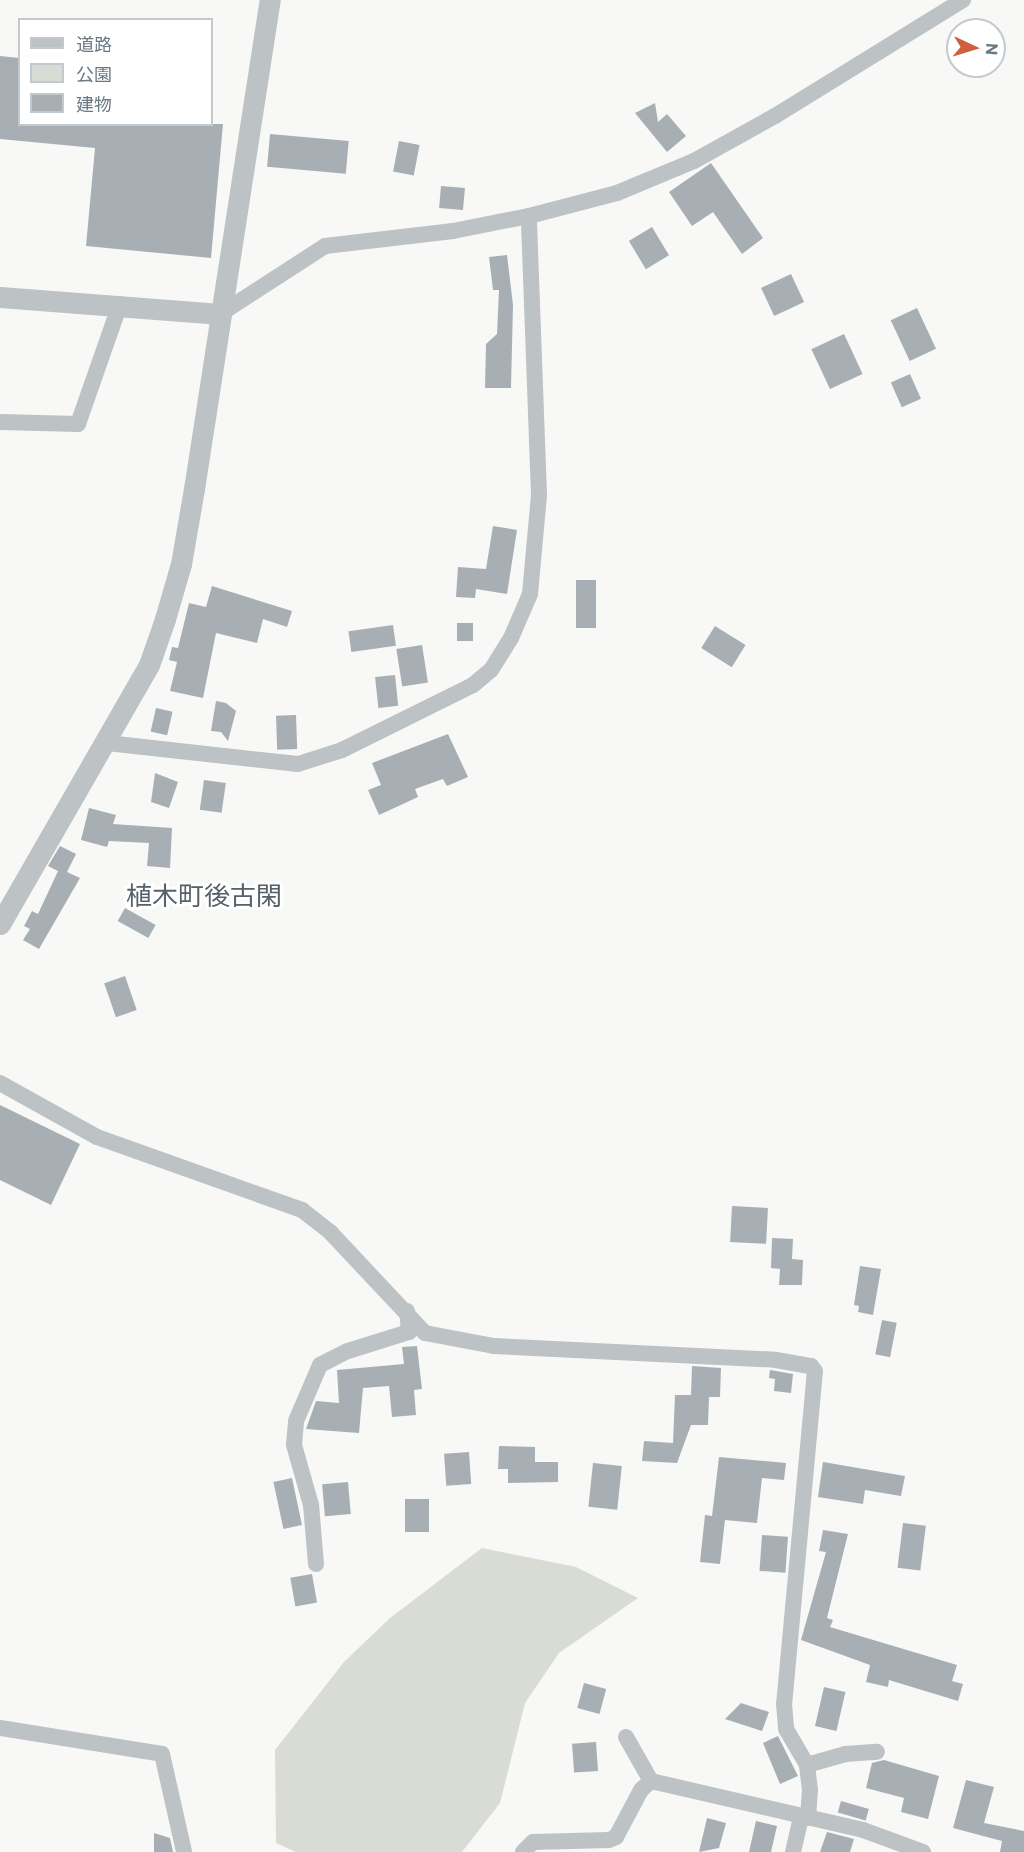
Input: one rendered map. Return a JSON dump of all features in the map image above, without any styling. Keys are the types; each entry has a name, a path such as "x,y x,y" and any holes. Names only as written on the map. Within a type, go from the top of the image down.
{"street":[{"path":"0,924 107,743 149,665 181,564 270,0"},
{"path":"0,297 120,304 220,314 324,246 453,231 529,216 617,193 694,161 775,116 963,0"},
{"path":"107,743 298,764 342,750 473,685 491,670 511,638 530,594 538,506 529,216"},
{"path":"0,422 78,424 120,304"},
{"path":"0,1083 97,1137 302,1210 407,1310 425,1333 458,1342 776,1360 811,1366 814,1383 784,1704 786,1729 807,1765 810,1790 805,1817 793,1852"},
{"path":"316,1564 311,1505 294,1444 296,1421 320,1365 348,1351 409,1332 407,1310"},
{"path":"0,1728 162,1754 184,1852"},
{"path":"626,1737 651,1781 862,1830 923,1852"},
{"path":"807,1765 845,1754 877,1752"},
{"path":"524,1852 533,1842 609,1840 616,1837 641,1790 651,1781"}],"green space":[{"path":"482,1548 576,1567 638,1598 559,1653 525,1703 500,1803 462,1852 296,1852 276,1843 275,1750 344,1662 390,1618"}],"building":[{"path":"0,56 18,58 18,126 213,126 213,124 223,124 211,258 86,246 95,148 0,139"},
{"path":"655,103 658,122 667,114 686,136 667,152 635,113"},
{"path":"270,134 349,141 346,174 267,167"},
{"path":"399,141 420,145 414,175 393,171"},
{"path":"711,163 763,238 742,254 713,212 692,226 669,192"},
{"path":"441,186 465,188 463,210 439,208"},
{"path":"652,227 669,255 646,269 629,241"},
{"path":"507,255 513,305 511,388 485,388 486,344 497,334 499,290 493,290 489,257"},
{"path":"791,274 804,302 774,316 761,288"},
{"path":"917,308 936,349 910,361 891,320"},
{"path":"844,334 863,374 830,389 811,349"},
{"path":"910,374 921,399 902,407 891,383"},
{"path":"493,526 517,530 507,594 476,589 475,598 456,597 458,567 486,569"},
{"path":"576,580 596,580 596,628 576,628"},
{"path":"212,586 292,611 287,627 263,619 257,643 216,633 203,698 170,691 177,662 169,660 172,647 178,648 189,603 206,607"},
{"path":"457,623 473,623 473,641 457,641"},
{"path":"393,625 396,646 351,652 348,631"},
{"path":"715,626 746,645 732,667 701,648"},
{"path":"422,645 428,683 402,687 396,649"},
{"path":"395,675 398,706 378,708 375,677"},
{"path":"216,701 226,703 236,711 228,741 221,732 211,731"},
{"path":"156,708 173,712 167,735 151,731"},
{"path":"296,715 297,749 277,750 276,716"},
{"path":"448,734 468,777 447,786 443,779 415,789 418,797 379,815 368,790 381,785 372,763"},
{"path":"155,773 178,782 169,808 151,802"},
{"path":"204,780 226,783 222,813 200,810"},
{"path":"89,808 116,815 113,824 172,828 170,868 147,866 149,843 109,841 107,847 81,840"},
{"path":"60,846 76,854 67,872 80,878 39,949 23,940 30,929 24,926 32,911 38,914 58,871 48,866"},
{"path":"125,908 156,925 148,938 118,921"},
{"path":"125,976 137,1010 116,1017 104,983"},
{"path":"0,1105 80,1144 51,1205 0,1180"},
{"path":"732,1206 768,1208 766,1244 730,1242"},
{"path":"772,1238 793,1239 792,1259 803,1260 802,1285 779,1285 780,1269 771,1268"},
{"path":"860,1266 881,1269 873,1315 858,1312 859,1306 854,1305"},
{"path":"882,1320 897,1323 890,1357 875,1354"},
{"path":"417,1346 422,1389 414,1390 416,1415 392,1417 389,1386 363,1388 359,1433 306,1429 316,1401 339,1403 337,1370 404,1364 402,1347"},
{"path":"692,1366 721,1368 720,1397 709,1397 708,1425 691,1425 677,1463 642,1461 644,1441 673,1443 675,1395 691,1395"},
{"path":"770,1370 793,1374 791,1393 774,1391 775,1379 769,1378"},
{"path":"499,1446 535,1447 535,1462 558,1462 558,1482 508,1483 508,1469 498,1469"},
{"path":"469,1452 471,1484 446,1486 444,1454"},
{"path":"719,1457 786,1463 784,1480 762,1478 757,1523 725,1520 720,1564 700,1562 705,1515 712,1516"},
{"path":"823,1462 905,1476 901,1496 865,1490 863,1504 818,1497"},
{"path":"593,1463 622,1466 617,1510 588,1507"},
{"path":"292,1478 302,1525 283,1529 273,1482"},
{"path":"348,1482 351,1514 325,1516 322,1484"},
{"path":"405,1499 429,1499 429,1532 405,1532"},
{"path":"903,1523 926,1526 920,1570 898,1568"},
{"path":"823,1530 848,1534 827,1618 833,1620 830,1627 957,1665 952,1681 963,1684 958,1701 889,1680 888,1687 866,1682 870,1665 801,1640 826,1552 819,1551"},
{"path":"762,1535 788,1537 785,1573 759,1571"},
{"path":"312,1574 317,1603 295,1606 290,1578"},
{"path":"584,1683 606,1689 599,1714 577,1708"},
{"path":"824,1687 845,1692 836,1731 815,1726"},
{"path":"741,1703 769,1712 762,1731 725,1719"},
{"path":"778,1736 798,1776 780,1784 763,1743"},
{"path":"596,1742 598,1771 574,1773 572,1744"},
{"path":"884,1760 939,1776 928,1819 901,1812 904,1798 866,1788 872,1763"},
{"path":"966,1780 994,1787 984,1823 1024,1831 1024,1852 1000,1852 1002,1841 953,1828"},
{"path":"841,1801 869,1809 866,1821 838,1813"},
{"path":"707,1818 726,1823 719,1848 699,1852"},
{"path":"756,1821 777,1826 771,1852 749,1852"},
{"path":"827,1832 854,1839 850,1852 820,1852"},
{"path":"154,1833 170,1838 173,1852 154,1852"}],"district":[{"name":"植木町後古閑","path":"204,895"}]}
